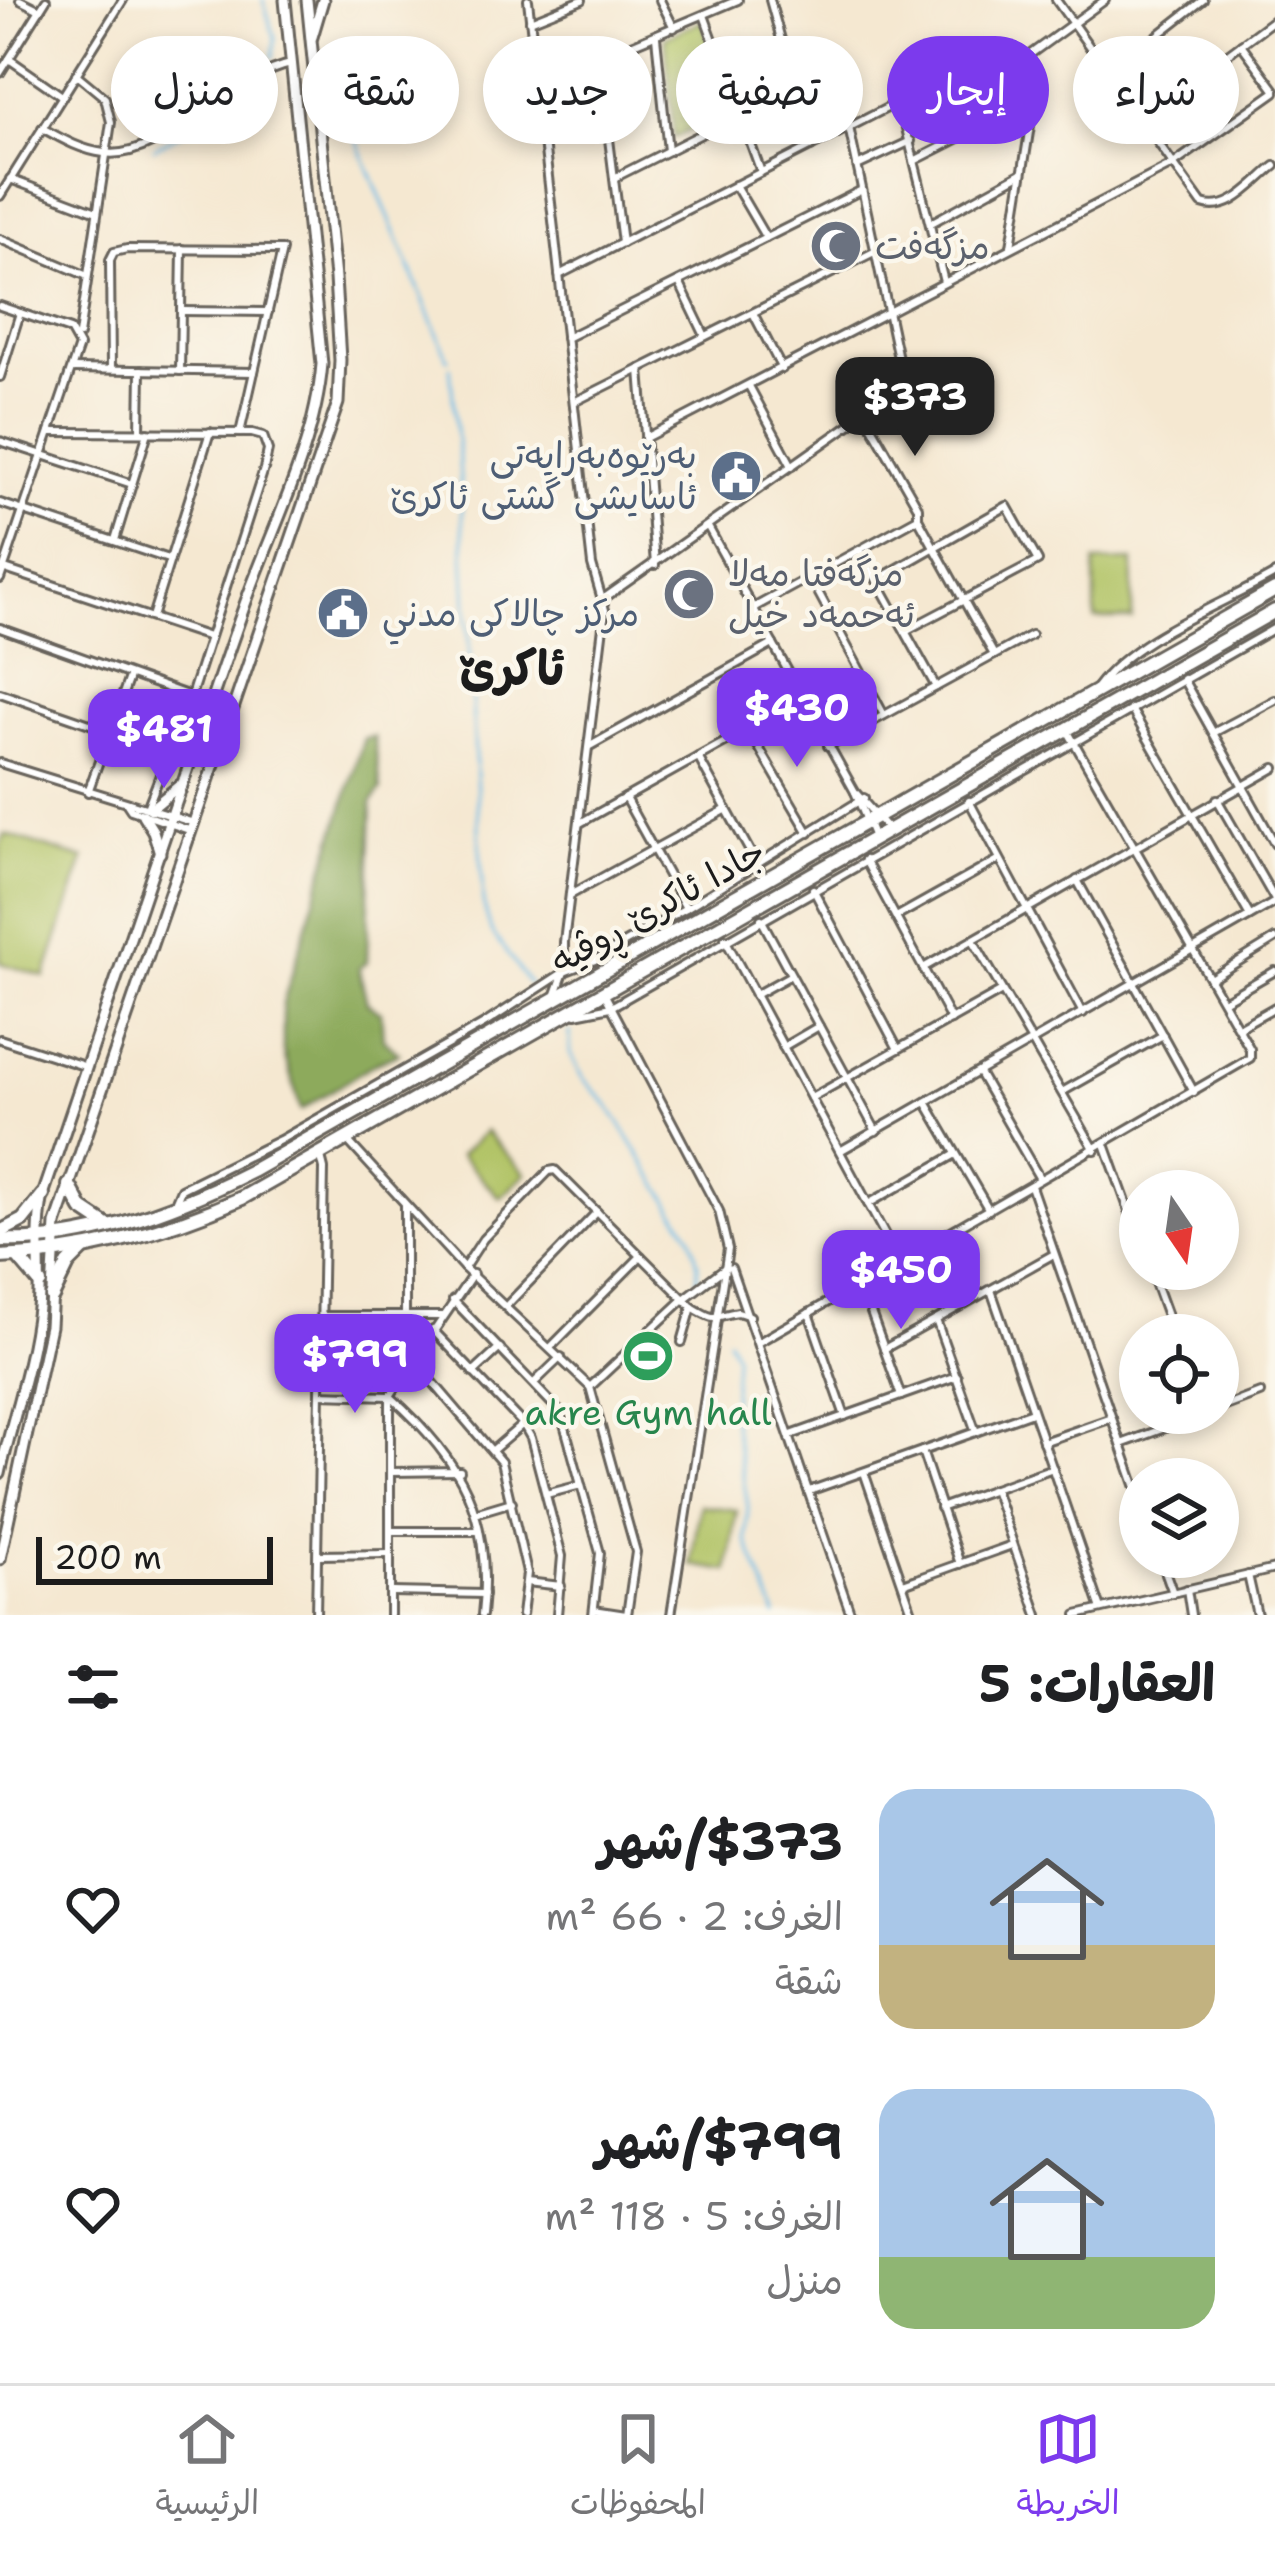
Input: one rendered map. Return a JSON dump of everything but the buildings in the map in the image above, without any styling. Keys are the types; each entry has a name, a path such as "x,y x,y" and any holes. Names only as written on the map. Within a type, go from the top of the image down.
{"highway":[{"name":"جادا ئاکرێ ڕوڤیە","path":"0,1236 54,1237 107,1226 176,1205 252,1171 374,1094 766,880 1092,694 1221,612 1275,590"},
{"name":"جادا ئاکرێ ڕوڤیە","path":"0,1257 85,1248 211,1212 347,1140 890,831 986,783 1275,611"},
{"path":"70,1185 82,1209 107,1226"},
{"path":"0,1236 23,1220 43,1196"},
{"path":"52,1298 68,1264 85,1248"},
{"path":"18,1257 40,1283"}],"main road":[{"path":"0,1559 50,1326 52,1298 39,1238 43,1196 245,605 307,440 321,377 284,0"},
{"path":"307,0 310,36"},
{"path":"313,36 323,0"},
{"path":"0,1474 3,1444 35,1331 46,1254 340,387 321,144"},
{"path":"245,605 264,610"},
{"path":"160,854 147,810 169,797 187,776"},
{"path":"103,1024 121,1030"}],"street":[{"path":"20,0 40,10"},
{"path":"0,73 46,0"},
{"path":"0,196 123,0"},
{"path":"528,0 532,36"},
{"path":"530,21 582,0"},
{"path":"660,0 674,28"},
{"path":"652,39 738,0"},
{"path":"770,0 811,147"},
{"path":"1056,0 1083,36"},
{"path":"1049,42 1105,0"},
{"path":"1157,36 1203,0"},
{"path":"704,15 712,36"},
{"path":"645,438 1172,165 1275,91 1241,44 1275,19"},
{"path":"656,37 668,151"},
{"path":"9,59 62,96"},
{"path":"42,128 76,146 105,154 125,153 267,70 291,64"},
{"path":"0,579 79,352 110,110 99,91 76,74"},
{"path":"545,144 592,565 605,620 563,942 565,972 554,998"},
{"path":"609,144 622,243"},
{"path":"614,178 682,144"},
{"path":"751,144 761,172"},
{"path":"559,275 817,144"},
{"path":"603,599 865,415 903,382 852,144"},
{"path":"857,166 904,144"},
{"path":"911,144 944,282"},
{"path":"916,160 947,144"},
{"path":"1011,246 1027,144"},
{"path":"1157,144 1195,197 1216,208 1228,204 1275,166"},
{"path":"930,224 1022,173"},
{"path":"10,179 97,212"},
{"path":"735,185 766,238"},
{"path":"566,338 862,190"},
{"path":"0,239 87,275"},
{"path":"111,369 112,255 127,249 282,250 240,433"},
{"path":"180,371 182,249"},
{"path":"574,402 875,250"},
{"path":"679,282 705,336"},
{"path":"0,307 65,327 78,339"},
{"path":"181,311 268,312"},
{"path":"753,312 782,369"},
{"path":"0,377 20,313"},
{"path":"72,369 254,372"},
{"path":"640,369 655,566"},
{"path":"115,540 144,432 141,370"},
{"path":"749,386 792,466"},
{"path":"865,415 994,655"},
{"path":"50,432 240,433 263,436 267,445 267,458 191,696 147,810"},
{"path":"152,617 210,432"},
{"path":"0,441 132,484"},
{"path":"0,503 168,560"},
{"path":"877,580 1007,506 1038,561 905,631"},
{"path":"753,608 918,518"},
{"path":"708,527 871,818 876,839"},
{"path":"860,550 936,687"},
{"path":"2,568 209,637"},
{"path":"1221,612 1275,574"},
{"path":"810,577 884,715"},
{"path":"0,628 212,704"},
{"path":"758,1342 1250,1058 1250,1049 1070,735 1131,709 1275,628"},
{"path":"829,746 1030,635"},
{"path":"590,746 772,644"},
{"path":"88,792 130,676"},
{"path":"1183,679 1275,844"},
{"path":"0,693 111,731"},
{"path":"580,823 802,698"},
{"path":"1213,733 1275,700"},
{"path":"1131,709 1250,916"},
{"path":"748,729 809,833"},
{"path":"698,757 766,880"},
{"path":"0,763 124,802 131,811 147,810 190,826"},
{"path":"923,968 1271,770 1275,786"},
{"path":"567,1013 611,1007 968,801 986,783"},
{"path":"625,798 686,908"},
{"path":"840,1151 1275,901 1217,799"},
{"path":"861,800 871,818 890,831"},
{"path":"374,1094 565,972 686,908 861,800"},
{"path":"968,801 1083,1013"},
{"path":"570,895 727,809"},
{"path":"896,917 999,859"},
{"path":"865,860 951,1020"},
{"path":"1076,879 1194,1092"},
{"path":"813,889 898,1049"},
{"path":"761,919 876,1131"},
{"path":"725,939 899,1261"},
{"path":"1210,979 1275,939"},
{"path":"973,940 1095,1150"},
{"path":"1223,1001 1275,971"},
{"path":"565,972 580,983"},
{"path":"755,995 791,975"},
{"path":"811,1098 1003,991"},
{"path":"603,992 718,1211 729,1264 751,1316 851,1615"},
{"path":"1238,1028 1275,1007"},
{"path":"783,1047 819,1026"},
{"path":"1061,1092 1163,1035"},
{"path":"0,1039 87,1067"},
{"path":"979,1073 1040,1181"},
{"path":"926,1102 989,1210"},
{"path":"347,1140 464,1268 590,1387 636,1552 627,1615 593,1613 600,1553 561,1413 453,1300"},
{"path":"1105,1144 1119,1183"},
{"path":"316,1615 324,1316 324,1169 320,1154"},
{"path":"868,1204 956,1154"},
{"path":"464,1268 483,1238 551,1170 692,1307 720,1320"},
{"path":"1031,1186 1126,1458"},
{"path":"405,1205 405,1315"},
{"path":"507,1305 597,1212"},
{"path":"884,1349 1055,1254"},
{"path":"551,1347 641,1256"},
{"path":"590,1387 684,1299 729,1264"},
{"path":"671,1615 729,1264"},
{"path":"390,1615 390,1396 473,1274"},
{"path":"860,1282 901,1396"},
{"path":"991,1289 1101,1610"},
{"path":"682,1342 692,1307"},
{"path":"720,1320 732,1312 751,1316"},
{"path":"808,1312 845,1416"},
{"path":"324,1316 442,1316"},
{"path":"936,1320 976,1432"},
{"path":"433,1330 531,1438 562,1556 557,1615"},
{"path":"473,1373 500,1348"},
{"path":"534,1383 561,1357"},
{"path":"414,1360 494,1449 512,1502 527,1582 522,1615"},
{"path":"790,1435 957,1376"},
{"path":"1239,1400 1260,1393"},
{"path":"320,1394 390,1396 460,1471 487,1574 482,1615"},
{"path":"809,1491 1033,1412"},
{"path":"1043,1442 1112,1418"},
{"path":"494,1449 523,1424"},
{"path":"1121,1444 1148,1434"},
{"path":"922,1451 960,1564"},
{"path":"940,1508 1053,1468"},
{"path":"390,1472 460,1471"},
{"path":"864,1472 913,1615"},
{"path":"546,1494 580,1485"},
{"path":"994,1490 1038,1615"},
{"path":"474,1513 512,1502"},
{"path":"391,1531 478,1531"},
{"path":"903,1584 1013,1544"},
{"path":"318,1555 390,1554"},
{"path":"1077,1615 1275,1569"},
{"path":"1248,1575 1257,1615"},
{"path":"1168,1578 1173,1593"},
{"path":"527,1582 561,1586"},
{"path":"1187,1589 1190,1615"},
{"path":"390,1592 484,1594"}],"green space":[{"path":"702,21 707,36 676,36 674,138 665,37"},
{"path":"1133,561 1132,619 1095,619 1095,562"},
{"path":"374,737 381,789 372,803 367,962 359,968 367,1003 381,1012 383,1039 399,1053 301,1110 283,1050 283,1003 364,738"},
{"path":"4,834 84,859 45,977 0,963 0,845"},
{"path":"485,1131 526,1174 500,1198 460,1155"},
{"path":"700,1505 737,1510 728,1571 691,1565"}],"waterway":[{"path":"263,0 274,36"},
{"path":"153,149 162,144"},
{"path":"358,144 448,359"},
{"path":"450,367 483,902 491,931 529,984"},
{"path":"570,1032 570,1052 582,1077 609,1106 690,1235 697,1281"},
{"path":"728,1339 735,1354 732,1414 748,1506 746,1539 776,1615"}],"place":[{"name":"مزگەفت","path":"836,246"},
{"name":"بەرێوەبەرایەتی ئاسایشی گشتی ئاکرێ","path":"736,476"},
{"name":"مزگەفتا مەلا ئەحمەد خیل","path":"689,594"},
{"name":"مركز چالاکى مدني","path":"343,613"},
{"name":"akre Gym hall","path":"648,1356"}],"district":[{"name":"ئاکرێ","path":"512,668"}]}
